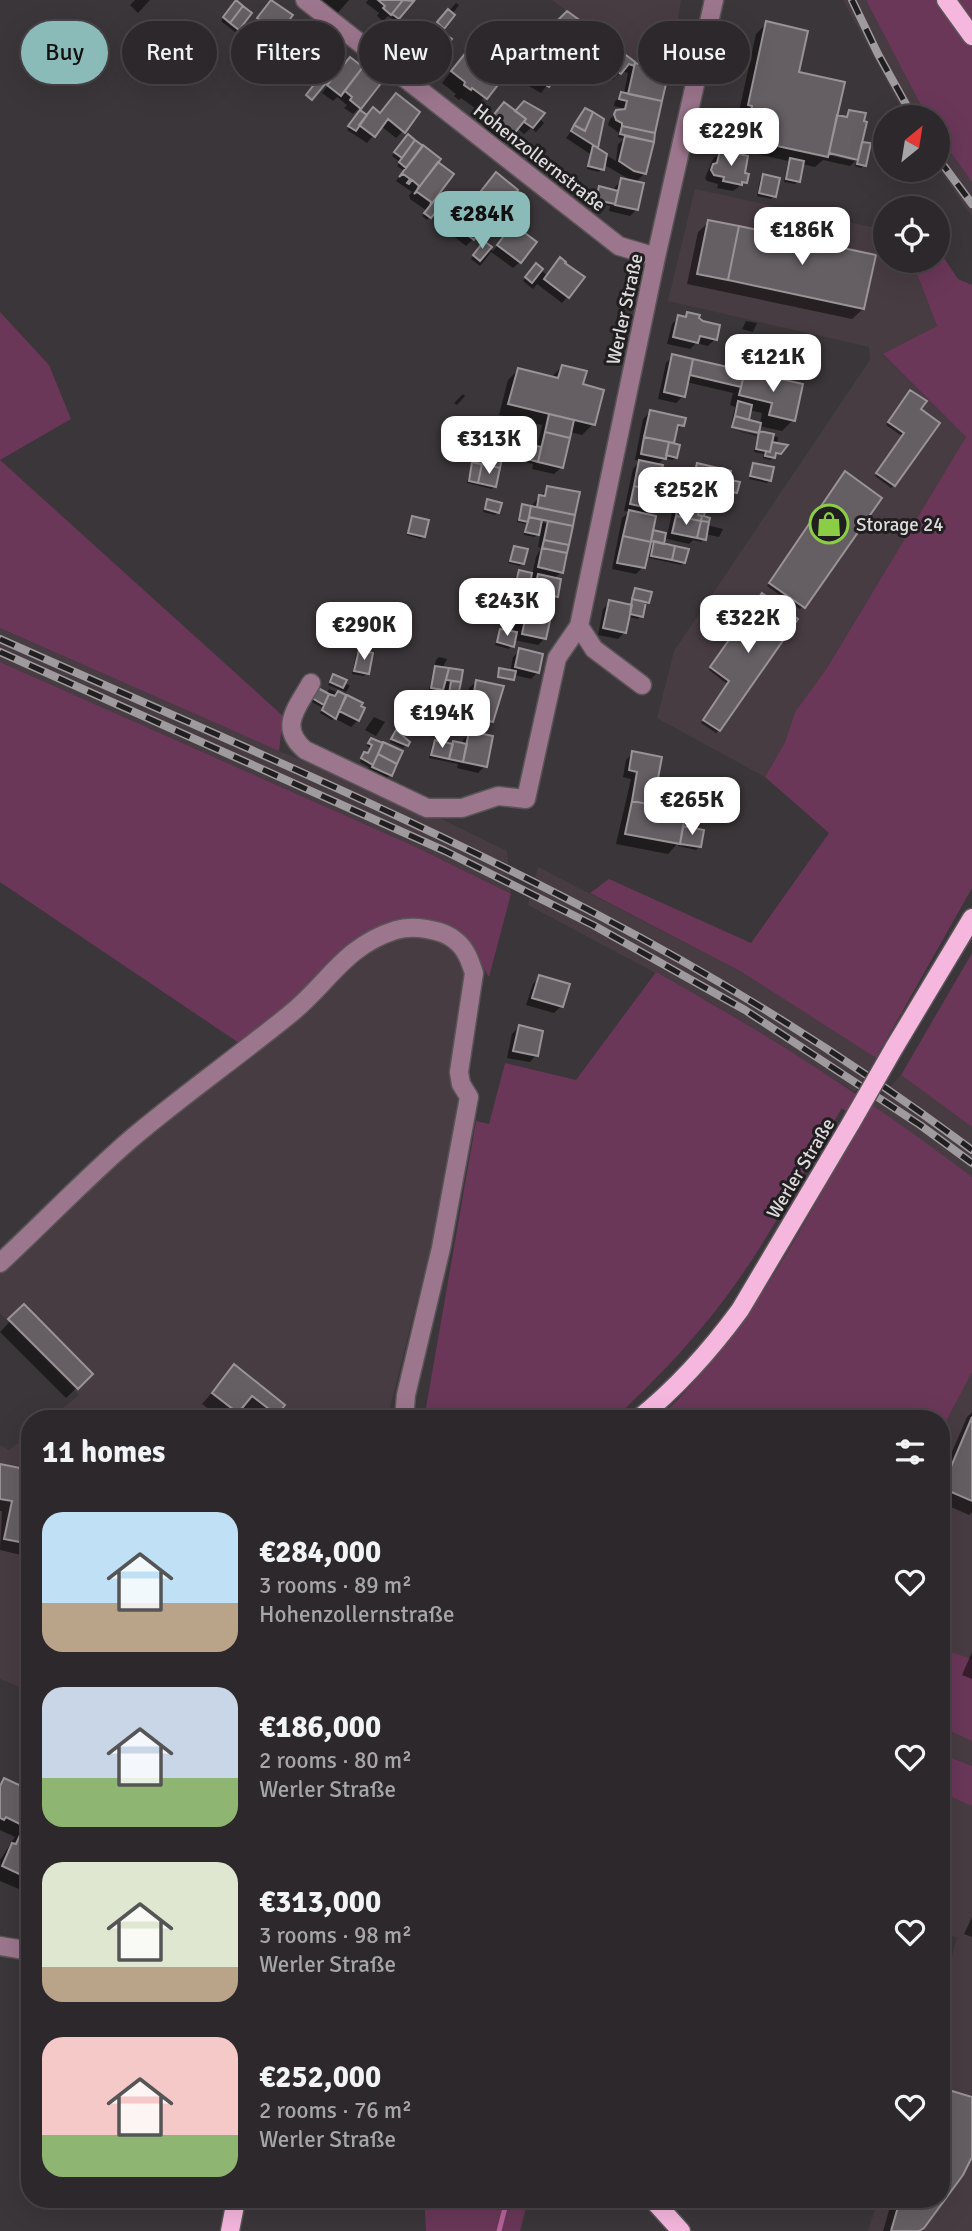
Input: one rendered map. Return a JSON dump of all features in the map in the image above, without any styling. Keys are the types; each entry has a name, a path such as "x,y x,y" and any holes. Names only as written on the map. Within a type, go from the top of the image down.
{"main road":[{"path":"946,0 972,36"},
{"name":"Werler Straße","path":"649,1410 688,1374 740,1310 972,918"},
{"path":"230,2231 234,2208"},
{"path":"660,2208 681,2231"}],"street":[{"name":"Hohenzollernstraße","path":"305,0 619,246 656,257"},
{"name":"Werler Straße","path":"311,683 292,716 290,726 293,737 305,750 427,808 462,808 498,796 526,799 557,658 579,626 656,257 714,0"},
{"path":"579,626 594,649 642,685"},
{"path":"0,1263 131,1140 292,1014 349,954 376,938 398,930 415,928 440,933 456,940 469,957 474,973 459,1072 461,1084 469,1097 441,1248 405,1410"},
{"path":"0,1946 21,1950"}],"shaded area":[{"path":"552,0 681,0 677,21 638,21 638,63 624,54 624,21 580,21"},
{"path":"843,0 866,0 921,105 900,105"},
{"path":"866,0 972,0 972,182 950,152 950,105 921,105"},
{"path":"950,152 972,182 972,216 948,182"},
{"path":"695,189 873,227 873,273 917,273 937,326 883,355 966,437 827,668 795,712 785,742 765,777 657,718 674,651 870,360 869,347 668,301"},
{"path":"950,267 958,279 972,285 972,888 876,1058 740,971 590,893 609,879 751,943 829,833 765,777 785,742 795,712 827,668 966,437 883,354 937,326 917,273 950,273"},
{"path":"0,312 49,365 71,419 0,460"},
{"path":"0,460 283,716 279,751 0,628"},
{"path":"0,628 279,751 435,816 507,851 511,894 414,846 0,662"},
{"path":"0,662 414,846 511,894 489,977 470,943 456,930 428,923 404,921 383,925 348,945 286,1006 239,1043 0,882"},
{"path":"538,867 740,971 876,1058 855,1092 710,1002 528,905"},
{"path":"440,933 469,957 461,1057 469,1097 389,1410 60,1410 79,1395 0,1313 0,1263 376,938"},
{"path":"972,953 972,1127 901,1075"},
{"path":"656,972 818,1069 896,1121 972,1177 972,1372 950,1414 950,1410 666,1410 705,1369 754,1305 826,1185 859,1123 842,1108 739,1279 711,1317 623,1410 426,1410 476,1121 489,1124 505,1063 576,1080"},
{"path":"901,1075 972,1127 972,1177 872,1106"},
{"path":"972,1372 972,1766 950,1757 950,1414"},
{"path":"21,1441 21,1687 0,1679 0,1445 9,1450"},
{"path":"950,1652 972,1659 972,1741 950,1731"},
{"path":"950,1757 972,1766 972,1806 950,1796"},
{"path":"950,1796 972,1806 972,2231 868,2231 875,2208 950,2208 950,1962 957,1938 950,1935"},
{"path":"426,2208 526,2208 520,2231 426,2231"}],"building":[{"path":"236,0 243,6 230,23 223,17"},
{"path":"271,0 293,15 288,21 261,21 257,18"},
{"path":"378,0 403,0 391,15"},
{"path":"403,0 414,1 399,19 392,14"},
{"path":"243,6 252,13 246,21 232,21"},
{"path":"448,9 455,15 450,21 438,21"},
{"path":"567,11 578,19 562,21 559,19"},
{"path":"766,21 808,31 799,72 845,82 828,157 745,139 752,106 748,105"},
{"path":"466,52 466,84 499,84 487,99 464,85 465,82 452,70"},
{"path":"624,54 635,62 634,66 629,64 624,70"},
{"path":"350,57 359,64 359,72 341,96 327,85 345,84 345,63"},
{"path":"635,63 638,64 638,84 666,84 662,101 628,94"},
{"path":"359,72 359,84 380,84 361,109 350,100 352,97 345,91 342,94"},
{"path":"314,84 325,84 312,100 306,95"},
{"path":"621,92 662,101 655,133 622,126 622,123 616,120 616,110 625,109 627,101 619,99"},
{"path":"396,93 420,112 405,133 388,119 375,137 359,125 373,107 380,113"},
{"path":"524,101 545,113 533,128 515,111"},
{"path":"504,102 526,119 509,140 487,123"},
{"path":"585,108 593,112 585,131 574,125"},
{"path":"360,110 367,115 356,131 348,126"},
{"path":"849,110 866,113 864,121 867,122 858,160 829,153 837,115 847,117"},
{"path":"593,112 604,119 598,148 571,131 574,125 585,131"},
{"path":"622,126 655,133 654,142 620,134"},
{"path":"408,134 415,140 402,158 394,152"},
{"path":"625,136 654,142 646,174 634,171 619,161"},
{"path":"415,140 423,146 406,168 399,162"},
{"path":"862,142 871,143 866,166 857,164"},
{"path":"423,145 441,159 417,190 419,186 412,180 409,184 407,183 410,179 403,174 399,177"},
{"path":"593,145 607,154 604,170 588,166"},
{"path":"720,150 748,156 745,173 749,174 747,183 742,182 742,185 723,181 724,177 714,175 711,170 713,164 717,163"},
{"path":"790,158 804,161 800,182 786,179"},
{"path":"438,162 454,174 430,206 431,202 417,192 414,194"},
{"path":"496,172 518,190 504,209 481,191"},
{"path":"763,174 780,178 776,197 759,193"},
{"path":"621,178 644,183 638,210 615,205"},
{"path":"599,186 618,191 615,204 596,200"},
{"path":"437,197 443,202 431,218 424,213"},
{"path":"467,204 489,221 474,240 452,224"},
{"path":"708,220 739,226 728,280 697,274"},
{"path":"513,224 537,242 521,263 497,245"},
{"path":"739,226 873,254 873,268 864,309 728,280"},
{"path":"484,241 492,247 480,261 473,255"},
{"path":"560,257 585,277 569,298 544,279"},
{"path":"536,263 543,269 532,283 525,277"},
{"path":"687,312 700,315 699,318 703,321 720,325 717,340 700,336 698,343 673,337 678,315 686,317"},
{"path":"672,354 693,359 685,397 664,392"},
{"path":"693,359 745,371 741,387 690,375"},
{"path":"562,365 587,371 583,384 604,390 595,425 508,404 518,368 558,378"},
{"path":"745,371 803,384 795,421 769,415 772,403 739,395"},
{"path":"910,390 927,401 921,409 940,423 895,486 876,473 904,433 888,422"},
{"path":"738,401 752,405 749,420 735,416"},
{"path":"650,410 686,418 684,426 678,425 674,443 644,437"},
{"path":"549,414 574,420 570,438 545,432"},
{"path":"735,416 761,423 759,433 732,427"},
{"path":"759,431 774,434 770,452 756,449"},
{"path":"545,432 570,438 563,468 538,462"},
{"path":"644,437 669,442 666,459 641,454"},
{"path":"520,442 541,447 538,462 516,456"},
{"path":"669,442 680,445 677,458 666,455"},
{"path":"772,442 788,445 781,454 776,453 775,458 765,456 766,451 770,452"},
{"path":"478,444 485,446 482,464 475,463"},
{"path":"485,449 503,453 500,468 482,464"},
{"path":"639,460 663,465 656,491 634,486"},
{"path":"472,462 482,464 478,483 469,481"},
{"path":"697,463 731,471 729,480 718,477 715,492 691,487"},
{"path":"753,463 774,467 771,481 750,476"},
{"path":"482,464 500,468 496,487 478,483"},
{"path":"845,471 882,498 805,608 769,583"},
{"path":"718,477 740,482 737,493 727,491 726,495 715,492"},
{"path":"547,486 580,492 575,515 537,507 539,495 545,496"},
{"path":"634,486 656,491 653,509 630,504"},
{"path":"680,496 697,500 695,509 699,510 698,515 702,516 701,521 676,516"},
{"path":"487,499 502,503 499,513 485,509"},
{"path":"696,503 706,506 704,516 710,518 709,522 701,521 699,510 695,509"},
{"path":"522,504 531,506 528,522 519,520"},
{"path":"531,506 575,515 573,526 529,517"},
{"path":"629,510 656,516 651,542 623,536"},
{"path":"412,516 429,520 425,537 408,533"},
{"path":"676,516 701,521 697,538 672,533"},
{"path":"529,517 542,520 539,535 525,532"},
{"path":"548,521 573,526 569,545 544,540"},
{"path":"701,521 709,522 706,540 697,538"},
{"path":"653,530 666,533 664,544 651,541"},
{"path":"623,536 651,542 645,568 617,563"},
{"path":"544,540 569,545 567,553 542,548"},
{"path":"654,541 675,546 672,560 651,556"},
{"path":"514,546 528,549 524,564 510,561"},
{"path":"675,546 689,549 685,563 672,560"},
{"path":"542,548 567,553 563,573 538,567"},
{"path":"519,570 532,573 529,589 515,586"},
{"path":"538,574 561,579 558,597 534,592"},
{"path":"635,588 652,592 649,603 632,599"},
{"path":"762,593 798,619 720,731 703,720 729,681 710,667"},
{"path":"632,599 646,602 643,617 630,614"},
{"path":"609,600 632,605 626,633 603,628"},
{"path":"526,615 550,621 546,639 522,634"},
{"path":"500,629 517,632 514,647 497,642"},
{"path":"519,648 543,654 539,673 515,667"},
{"path":"359,650 373,653 369,674 354,671"},
{"path":"435,666 449,668 443,690 431,688"},
{"path":"449,668 463,670 461,682 446,680"},
{"path":"499,668 516,671 514,680 498,677"},
{"path":"333,674 347,680 343,688 330,682"},
{"path":"476,680 504,686 493,722 470,717"},
{"path":"451,681 461,682 458,696 449,694"},
{"path":"318,688 329,694 324,705 312,698"},
{"path":"338,691 346,695 336,719 322,710 329,694 335,696"},
{"path":"347,695 363,703 361,706 365,708 359,721 339,711"},
{"path":"396,730 410,742 408,746 391,739"},
{"path":"469,731 493,736 487,767 463,762"},
{"path":"371,738 383,743 373,765 361,758 364,752 368,753 372,745 368,743"},
{"path":"435,740 453,744 449,759 431,755"},
{"path":"453,741 467,744 463,762 449,759"},
{"path":"383,742 403,751 397,764 378,754"},
{"path":"632,751 662,757 653,805 632,801 637,772 629,770"},
{"path":"378,754 397,764 392,776 372,767"},
{"path":"664,779 691,785 680,844 625,834 632,801 653,805 657,786 663,787"},
{"path":"683,826 704,830 701,847 680,844"},
{"path":"539,975 570,984 563,1007 532,998"},
{"path":"519,1025 543,1031 538,1056 513,1051"},
{"path":"24,1304 93,1374 78,1389 8,1319"},
{"path":"234,1364 285,1405 281,1410 270,1410 252,1396 240,1410 234,1410 212,1393"},
{"path":"972,1417 972,1501 950,1491 950,1469"},
{"path":"0,1464 21,1468 21,1542 4,1539 12,1501 0,1499"},
{"path":"4,1778 21,1786 21,1824 6,1817 4,1820 0,1818 0,1786"},
{"path":"21,1833 21,1875 2,1866 12,1843 16,1844"},
{"path":"950,2090 972,2097 972,2157 950,2193"},
{"path":"898,2208 939,2208 919,2231 891,2231"}],"waterway":[{"path":"499,2231 505,2208"}],"railway":[{"path":"852,0 906,105"},
{"path":"950,174 972,204"},
{"path":"0,639 376,806 598,915 695,968 790,1025 972,1150"},
{"path":"0,652 445,851 593,925 745,1010 920,1125 972,1163"}],"place":[{"name":"Storage 24","path":"829,524"}]}
